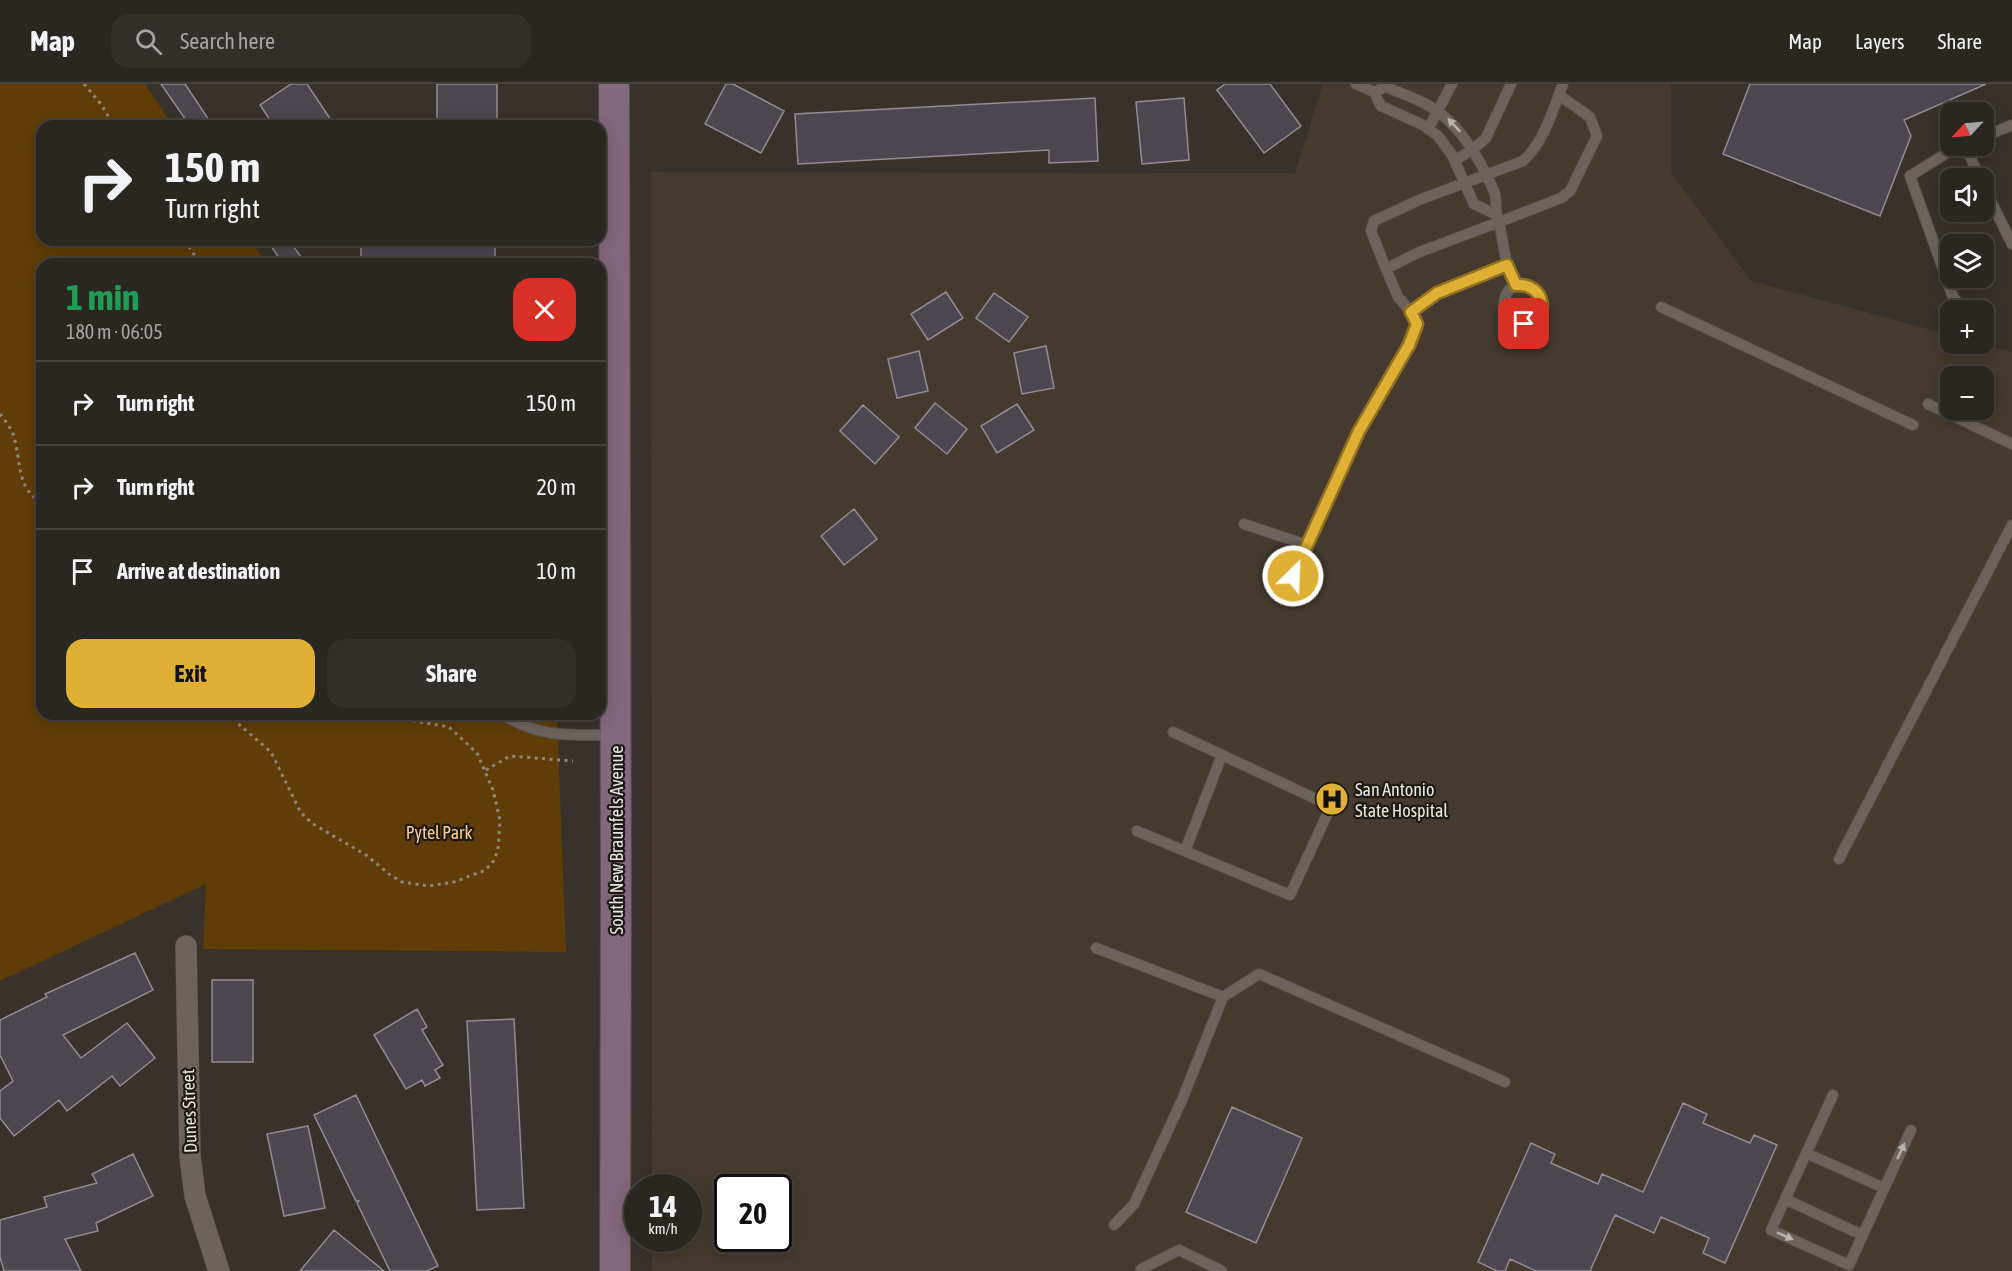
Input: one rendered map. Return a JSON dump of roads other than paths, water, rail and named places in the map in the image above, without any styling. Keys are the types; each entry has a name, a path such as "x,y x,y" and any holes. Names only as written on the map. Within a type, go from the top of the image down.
{"main road":[{"name":"South New Braunfels Avenue","path":"614,84 615,1271"}],"street":[{"name":"Dunes Street","path":"186,946 190,1156 195,1196 219,1271"}],"lane":[{"path":"1356,84 1374,92 1381,106 1428,129 1437,136 1455,160 1474,204 1497,218"},
{"path":"1428,129 1452,84"},
{"path":"1455,160 1486,138 1510,84"},
{"path":"1374,92 1386,87 1438,111 1457,128 1472,150 1495,193 1497,218 1507,265 1516,285"},
{"path":"1287,591 1359,431 1409,345 1417,324 1411,312 1398,297 1386,269 1371,231 1374,221 1464,182 1523,161 1532,153 1561,89 1590,117 1597,136 1577,180 1562,198 1497,218 1386,269"},
{"path":"1994,132 2012,125"},
{"path":"1942,156 1910,176 1956,300"},
{"path":"1994,207 2012,244"},
{"path":"1411,312 1437,293 1507,265"},
{"path":"1504,312 1503,298 1511,288 1516,285 1529,286 1535,290 1542,301 1539,314 1535,319 1524,324"},
{"path":"1661,307 1913,426"},
{"path":"1928,404 2012,444"},
{"path":"1244,524 1307,545"},
{"path":"1839,859 2012,525"},
{"path":"511,720 519,725 560,735 616,735"},
{"path":"1137,831 1290,895 1331,806 1173,732"},
{"path":"1185,851 1222,754"},
{"path":"1096,948 1222,996"},
{"path":"1114,1225 1134,1203 1182,1100 1222,996 1259,974 1505,1082"},
{"path":"1833,1095 1771,1230 1849,1265 1911,1130"},
{"path":"1806,1152 1884,1188"},
{"path":"1785,1199 1862,1235"},
{"path":"1141,1269 1179,1250 1222,1271"}],"place":[{"name":"San Antonio State Hospital","path":"1332,799"}],"park label":[{"name":"Pytel Park","path":"439,832"}]}
